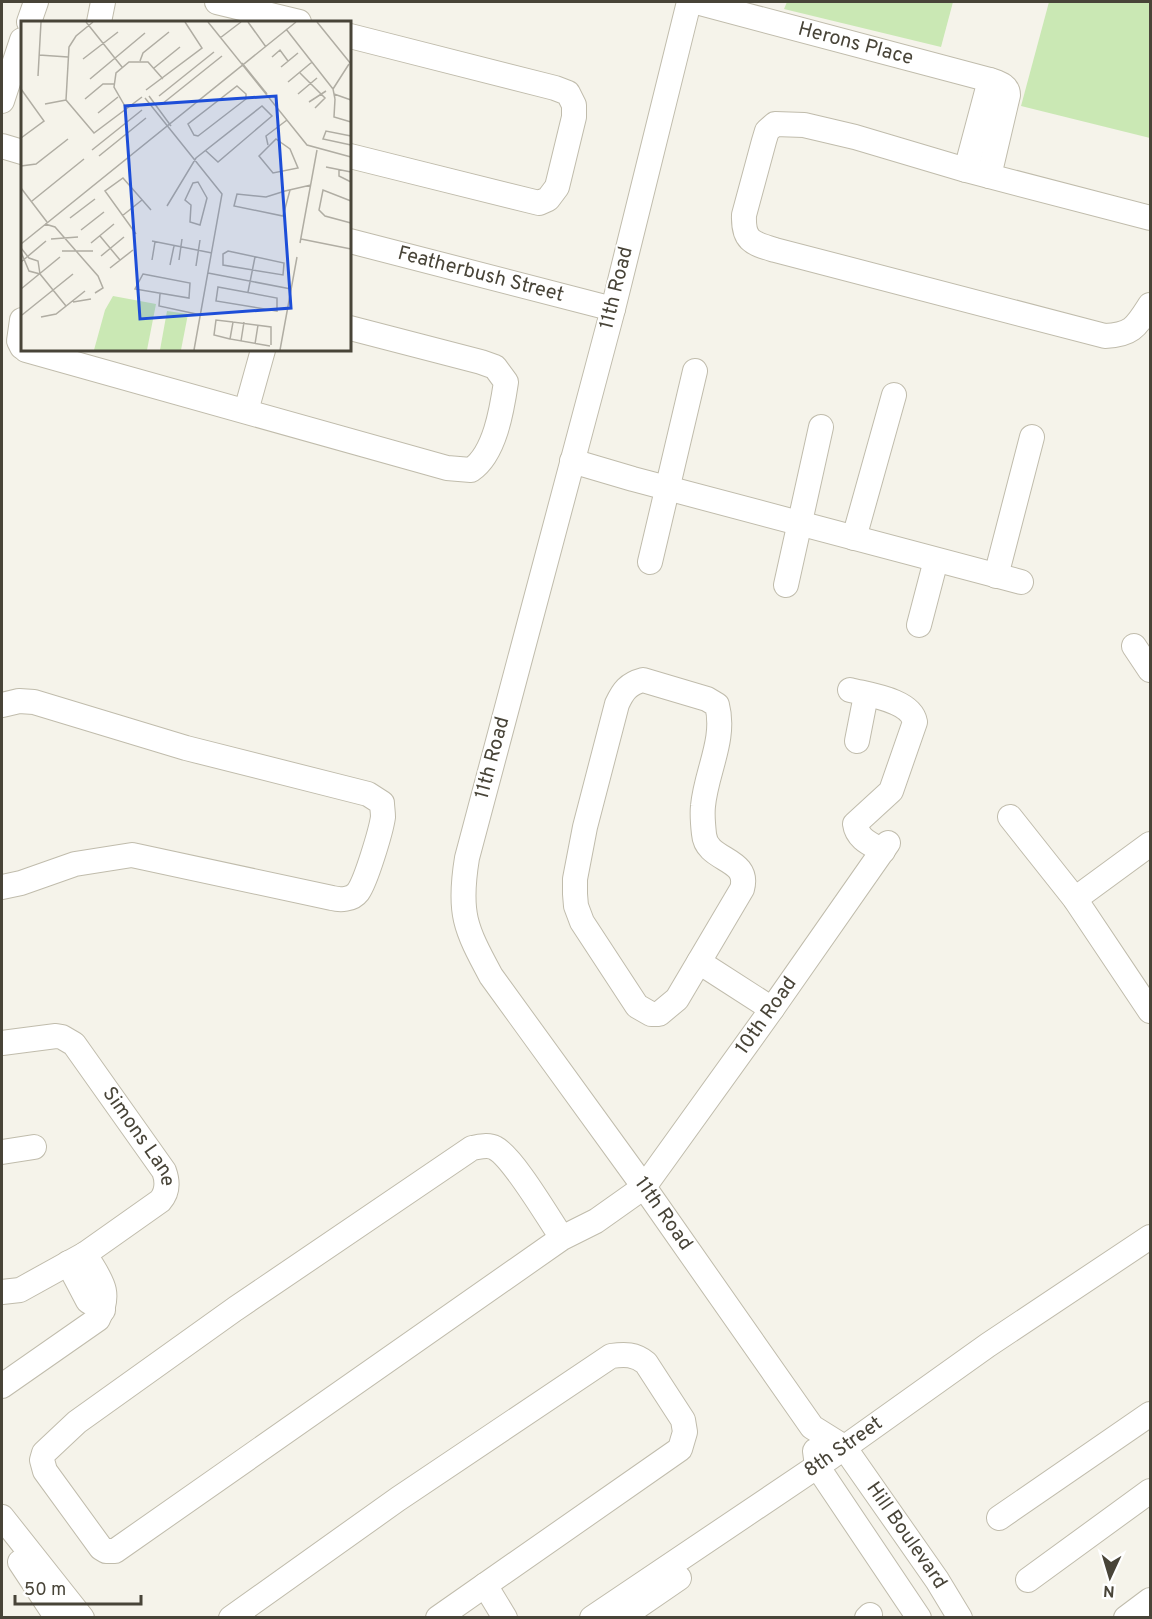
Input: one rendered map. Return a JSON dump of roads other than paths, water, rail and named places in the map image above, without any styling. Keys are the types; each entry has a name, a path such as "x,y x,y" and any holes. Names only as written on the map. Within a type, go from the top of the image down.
{"street":[{"path":"29,21 36,2"},
{"path":"99,21 103,2"},
{"path":"217,2 295,21"},
{"name":"11th Road","path":"689,2 613,309 467,858 462,902 465,921 473,943 491,976 644,1187 812,1427 847,1452"},
{"name":"Herons Place","path":"696,2 990,80 1003,86 1007,89 1008,95 989,176"},
{"path":"351,36 555,88 568,93 574,105 574,117 557,187 548,200 540,203 520,200 351,156"},
{"path":"2,101 21,43"},
{"path":"966,170 990,80"},
{"path":"1150,218 966,170 845,135 804,125 775,124 767,131 744,215 745,235 752,242 775,250 1105,336 1122,336 1136,327 1150,305"},
{"path":"2,146 21,152"},
{"name":"Featherbush Street","path":"351,242 613,309"},
{"path":"21,325 18,341 21,344"},
{"path":"35,351 447,468 471,470 481,464 489,449 504,397 506,382 501,374 495,368 480,362 351,328"},
{"path":"246,411 263,351"},
{"path":"650,562 695,371"},
{"path":"854,538 894,395"},
{"path":"786,585 821,427"},
{"path":"996,576 1032,437"},
{"path":"572,461 1021,582"},
{"path":"919,625 936,560"},
{"path":"1134,646 1150,670"},
{"path":"643,680 707,699 717,705 719,715 719,732 703,805 704,840 715,854 729,860 740,869 743,883 699,962 677,999 659,1014 651,1014 637,1006 582,922 576,906 575,879 585,827 617,704 622,692 632,683 643,680"},
{"name":"10th Road","path":"562,1238 517,1171 501,1153 489,1146 472,1148 235,1309 77,1422 46,1451 42,1460 43,1467 101,1548 106,1551 115,1551 562,1238 596,1221 644,1187 885,847 862,838 855,824 891,791 915,722 910,710 902,705 858,692 857,741"},
{"path":"2,705 19,701 34,702 186,748 347,788 375,797 382,802 383,810 365,875 358,892 350,898 332,898 132,855 75,864 21,883 2,887"},
{"path":"1010,817 1075,899 1150,1011"},
{"path":"1075,899 1150,844"},
{"path":"699,962 772,1009"},
{"name":"Simons Lane","path":"2,1043 56,1036 74,1044 164,1171 167,1188 160,1201 76,1258 20,1290 2,1292"},
{"path":"2,1152 34,1147"},
{"name":"8th Street","path":"591,1617 995,1356 1096,1275 1150,1237"},
{"path":"2,1386 94,1323 103,1310 88,1300 76,1258"},
{"path":"231,1617 398,1499 611,1356 624,1354 639,1358 646,1363 683,1420 686,1432 680,1449 438,1617"},
{"path":"999,1518 1150,1414"},
{"name":"11th Road","path":"812,1427 820,1471"},
{"name":"Hill Boulevard","path":"847,1452 960,1617"},
{"name":"8th Street","path":"621,1617 710,1557 820,1471"},
{"name":"Hill Boulevard","path":"820,1471 919,1617"},
{"path":"1028,1580 1150,1491"},
{"path":"2,1516 82,1617"},
{"path":"2,1536 57,1617"},
{"path":"891,1575 920,1556"},
{"path":"485,1584 505,1617"}]}
